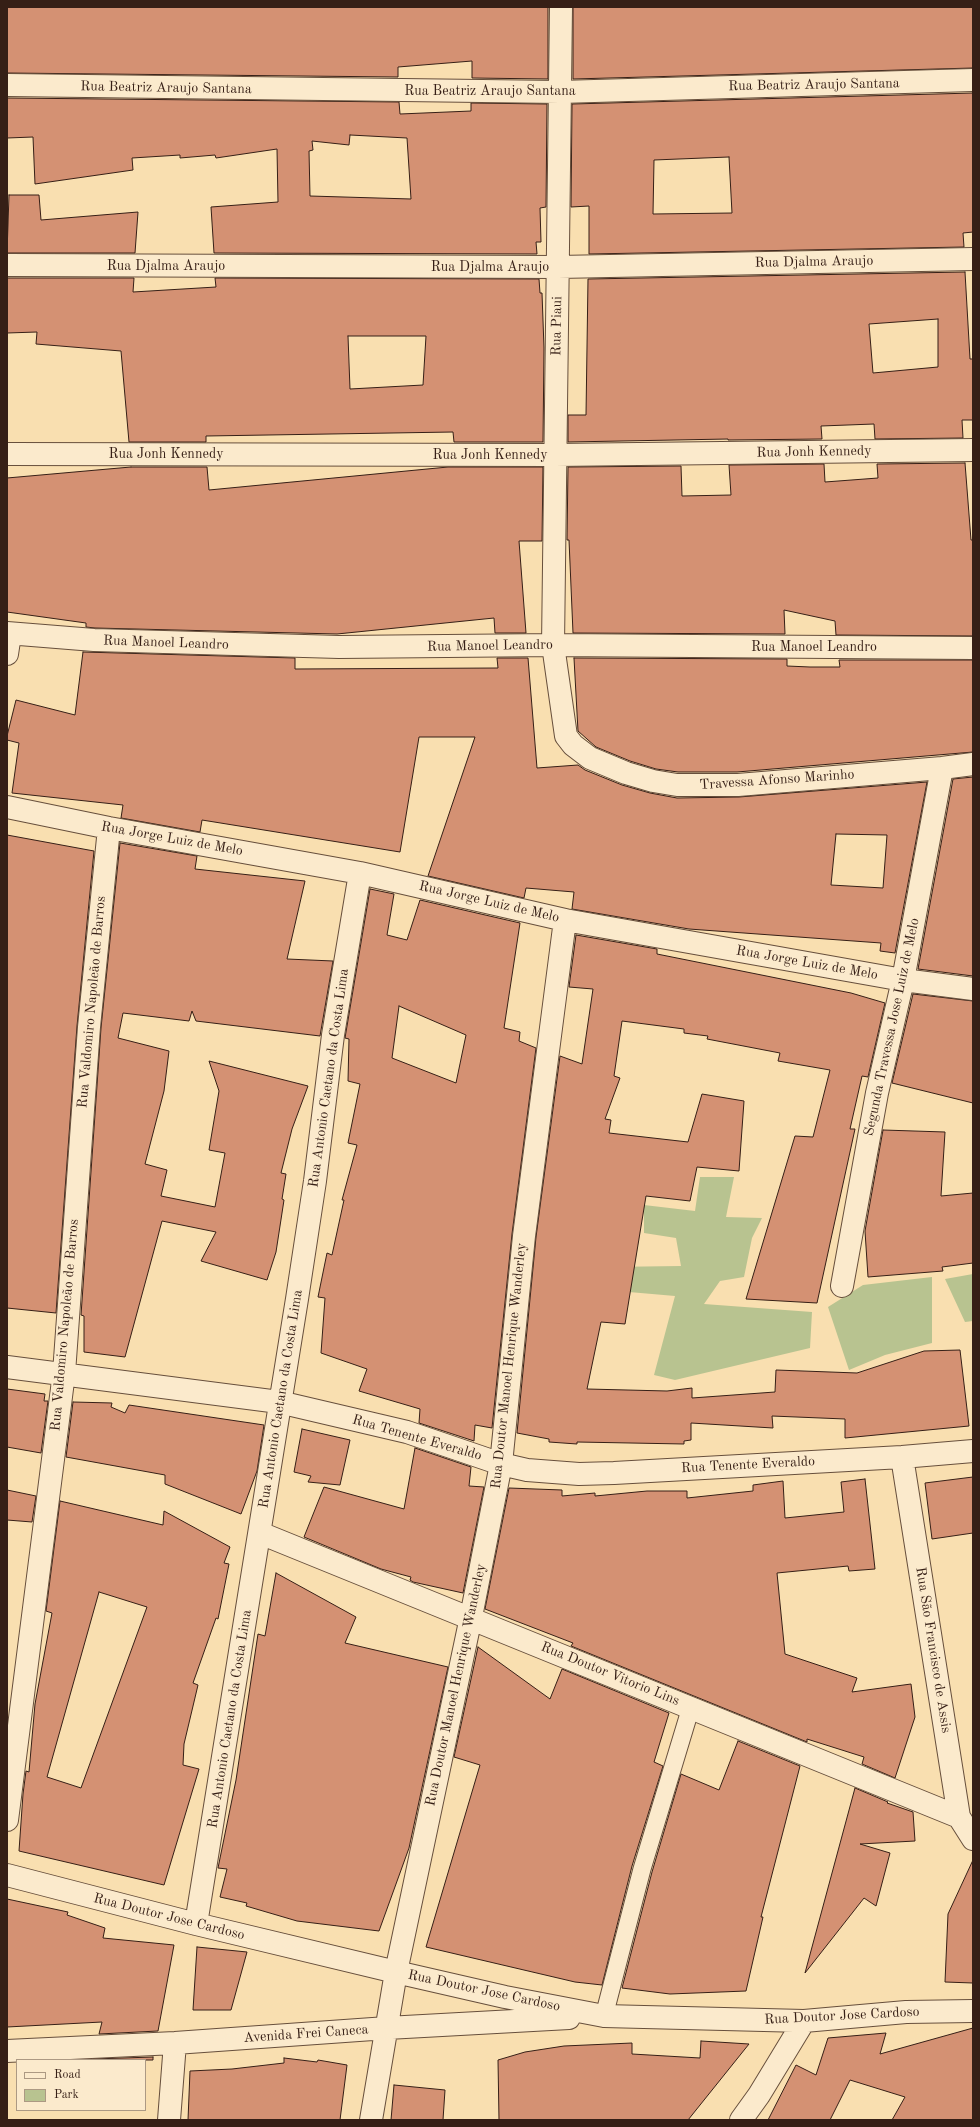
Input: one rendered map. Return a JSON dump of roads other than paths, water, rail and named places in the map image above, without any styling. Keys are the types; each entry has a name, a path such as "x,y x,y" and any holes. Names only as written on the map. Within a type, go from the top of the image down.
{"street":[{"name":"Rua Piaui","path":"553,645 561,7"},
{"name":"Rua Beatriz Araujo Santana","path":"7,85 560,92 973,80"},
{"name":"Rua Djalma Araujo","path":"7,265 558,267 973,259"},
{"name":"Rua Jonh Kennedy","path":"7,454 555,455 973,450"},
{"name":"Rua Manoel Leandro","path":"8,640 94,640 216,645 339,647 553,645 973,648"},
{"name":"Travessa Afonso Marinho","path":"553,645 566,736 573,745 590,758 626,773 653,781 677,785 738,785 942,768 973,764"},
{"name":"Segunda Travessa Jose Luiz de Melo","path":"842,1286 877,1093 903,980 942,768"},
{"name":"Rua Jorge Luiz de Melo","path":"7,807 109,828 360,873 565,920 903,980 973,989"},
{"name":"Rua Valdomiro Napoleão de Barros","path":"7,1820 64,1373 89,1026 109,828"},
{"name":"Rua Antonio Caetano da Costa Lima","path":"196,1924 260,1533 279,1402 315,1181 333,1035 360,873"},
{"name":"Rua Doutor Manoel Henrique Wanderley","path":"371,2120 396,1972 471,1617 501,1464 524,1236 565,920"},
{"name":"Rua Tenente Everaldo","path":"7,1367 64,1373 279,1402 407,1432 501,1464 527,1470 579,1474 902,1457 973,1451"},
{"name":"Rua São Francisco de Assis","path":"902,1457 959,1817 973,1839"},
{"name":"Rua Doutor Vitorio Lins","path":"260,1533 471,1617 959,1817"},
{"name":"Rua Doutor Jose Cardoso","path":"7,1875 196,1924 396,1972 505,1997 604,2016 804,2021 906,2012 973,2011"},
{"name":"Avenida Frei Caneca","path":"7,2051 604,2016"},
{"path":"741,2120 759,2095 804,2021"},
{"path":"169,2120 175,2042"}],"lane":[{"path":"604,2016 642,1869 691,1707"}]}
